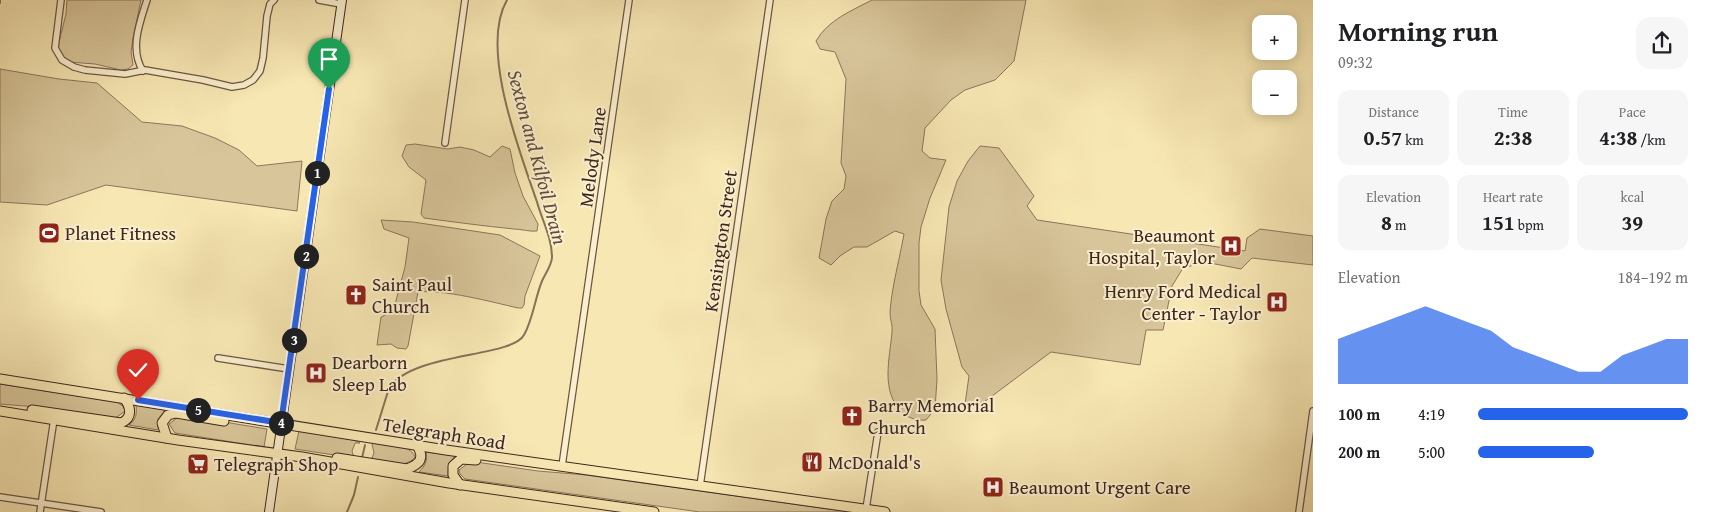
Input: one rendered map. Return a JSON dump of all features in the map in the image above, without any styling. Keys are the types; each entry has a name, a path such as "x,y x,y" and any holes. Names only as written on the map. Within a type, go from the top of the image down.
{"main road":[{"path":"269,512 341,2"},
{"name":"Telegraph Road","path":"0,379 417,445 885,512"},
{"path":"14,413 31,410 46,411 121,423 126,421 130,414 130,408 124,398"},
{"path":"0,411 296,457 460,485 654,512"},
{"path":"167,438 162,423 168,415 176,414 252,425 263,421"},
{"path":"296,457 304,452 407,469 419,462 420,450 417,445"},
{"path":"460,485 454,479 452,470 453,466 461,459 538,469 578,469"}],"street":[{"path":"61,0 55,48 62,60 85,70 125,74 143,71 203,80 226,87 244,85 253,80 260,71 267,16 270,4 274,0"},
{"path":"143,71 136,48 138,31 148,0"},
{"path":"319,0 341,2"},
{"path":"445,143 465,0"},
{"name":"Melody Lane","path":"562,466 629,0"},
{"name":"Kensington Street","path":"700,486 770,0"},
{"path":"218,358 289,369"},
{"path":"1299,512 1313,411"},
{"path":"40,512 54,419"},
{"path":"866,509 878,432"},
{"path":"0,497 101,512"}],"shaded area":[{"path":"67,0 141,0 131,52 133,65 128,69 121,70 95,64 69,62 64,59 58,46 66,14"},
{"path":"872,0 1026,0 1014,61 995,80 965,90 951,100 925,128 922,151 930,158 946,160 930,198 921,227 919,243 919,291 921,305 935,329 937,379 935,409 926,420 913,419 902,412 895,404 889,384 888,363 892,330 891,304 904,234 895,231 867,247 854,247 840,256 831,265 819,258 826,219 832,201 844,189 846,176 841,163 846,79 835,52 820,49 816,41 833,22"},
{"path":"0,69 97,83 142,122 182,126 215,138 239,150 257,166 302,161 297,211 106,185 47,205 0,202"},
{"path":"415,144 448,149 460,147 474,150 490,157 502,146 510,149 515,173 523,196 538,224 537,231 424,218 421,214 426,180 409,167 402,156 406,145"},
{"path":"980,146 999,148 1034,196 1027,206 1037,220 1245,251 1247,238 1260,229 1313,236 1313,265 1252,258 1241,269 1205,262 1183,268 1172,286 1163,330 1146,330 1140,365 1051,352 976,408 965,404 969,376 962,367 946,309 941,280 949,207 957,181 968,161"},
{"path":"381,220 413,222 500,235 540,256 525,296 524,305 522,308 518,308 454,294 418,292 406,349 397,348 391,344 377,345 381,317 394,308 405,267 409,238 384,229"},
{"path":"0,384 117,402 124,407 125,411 112,418 37,407 0,404"},
{"path":"136,405 165,410 158,419 158,430 129,425 135,416"},
{"path":"187,416 267,429 264,447 175,433 169,424 177,418"},
{"path":"299,431 354,440 360,443 355,443 352,451 354,458 295,449"},
{"path":"373,443 403,447 413,453 415,457 411,461 400,464 369,459 372,458 374,453"},
{"path":"426,452 455,456 449,465 448,476 419,472 426,463"},
{"path":"476,462 538,471 586,475 850,512 700,512 465,479 459,470 467,464"}],"waterway":[{"name":"Sexton and Kilfoil Drain","path":"376,430 389,388 401,376 439,361 501,348 515,342 524,335 530,322 542,281 551,263 552,250 549,236 521,156 505,100 500,72 497,45 500,20 507,0"},
{"name":"Sexton and Kilfoil Drain","path":"362,458 365,445"},
{"name":"Sexton and Kilfoil Drain","path":"347,512 354,495 358,477"}],"place":[{"name":"Planet Fitness","path":"49,233"},
{"name":"Beaumont Hospital, Taylor","path":"1231,246"},
{"name":"Saint Paul Church","path":"356,295"},
{"name":"Henry Ford Medical Center - Taylor","path":"1277,302"},
{"name":"Dearborn Sleep Lab","path":"316,373"},
{"name":"Barry Memorial Church","path":"852,416"},
{"name":"McDonald's","path":"812,462"},
{"name":"Telegraph Shop","path":"198,464"},
{"name":"Beaumont Urgent Care","path":"993,487"}],"route":[{"path":"138,400 281,423 329,89"}]}
